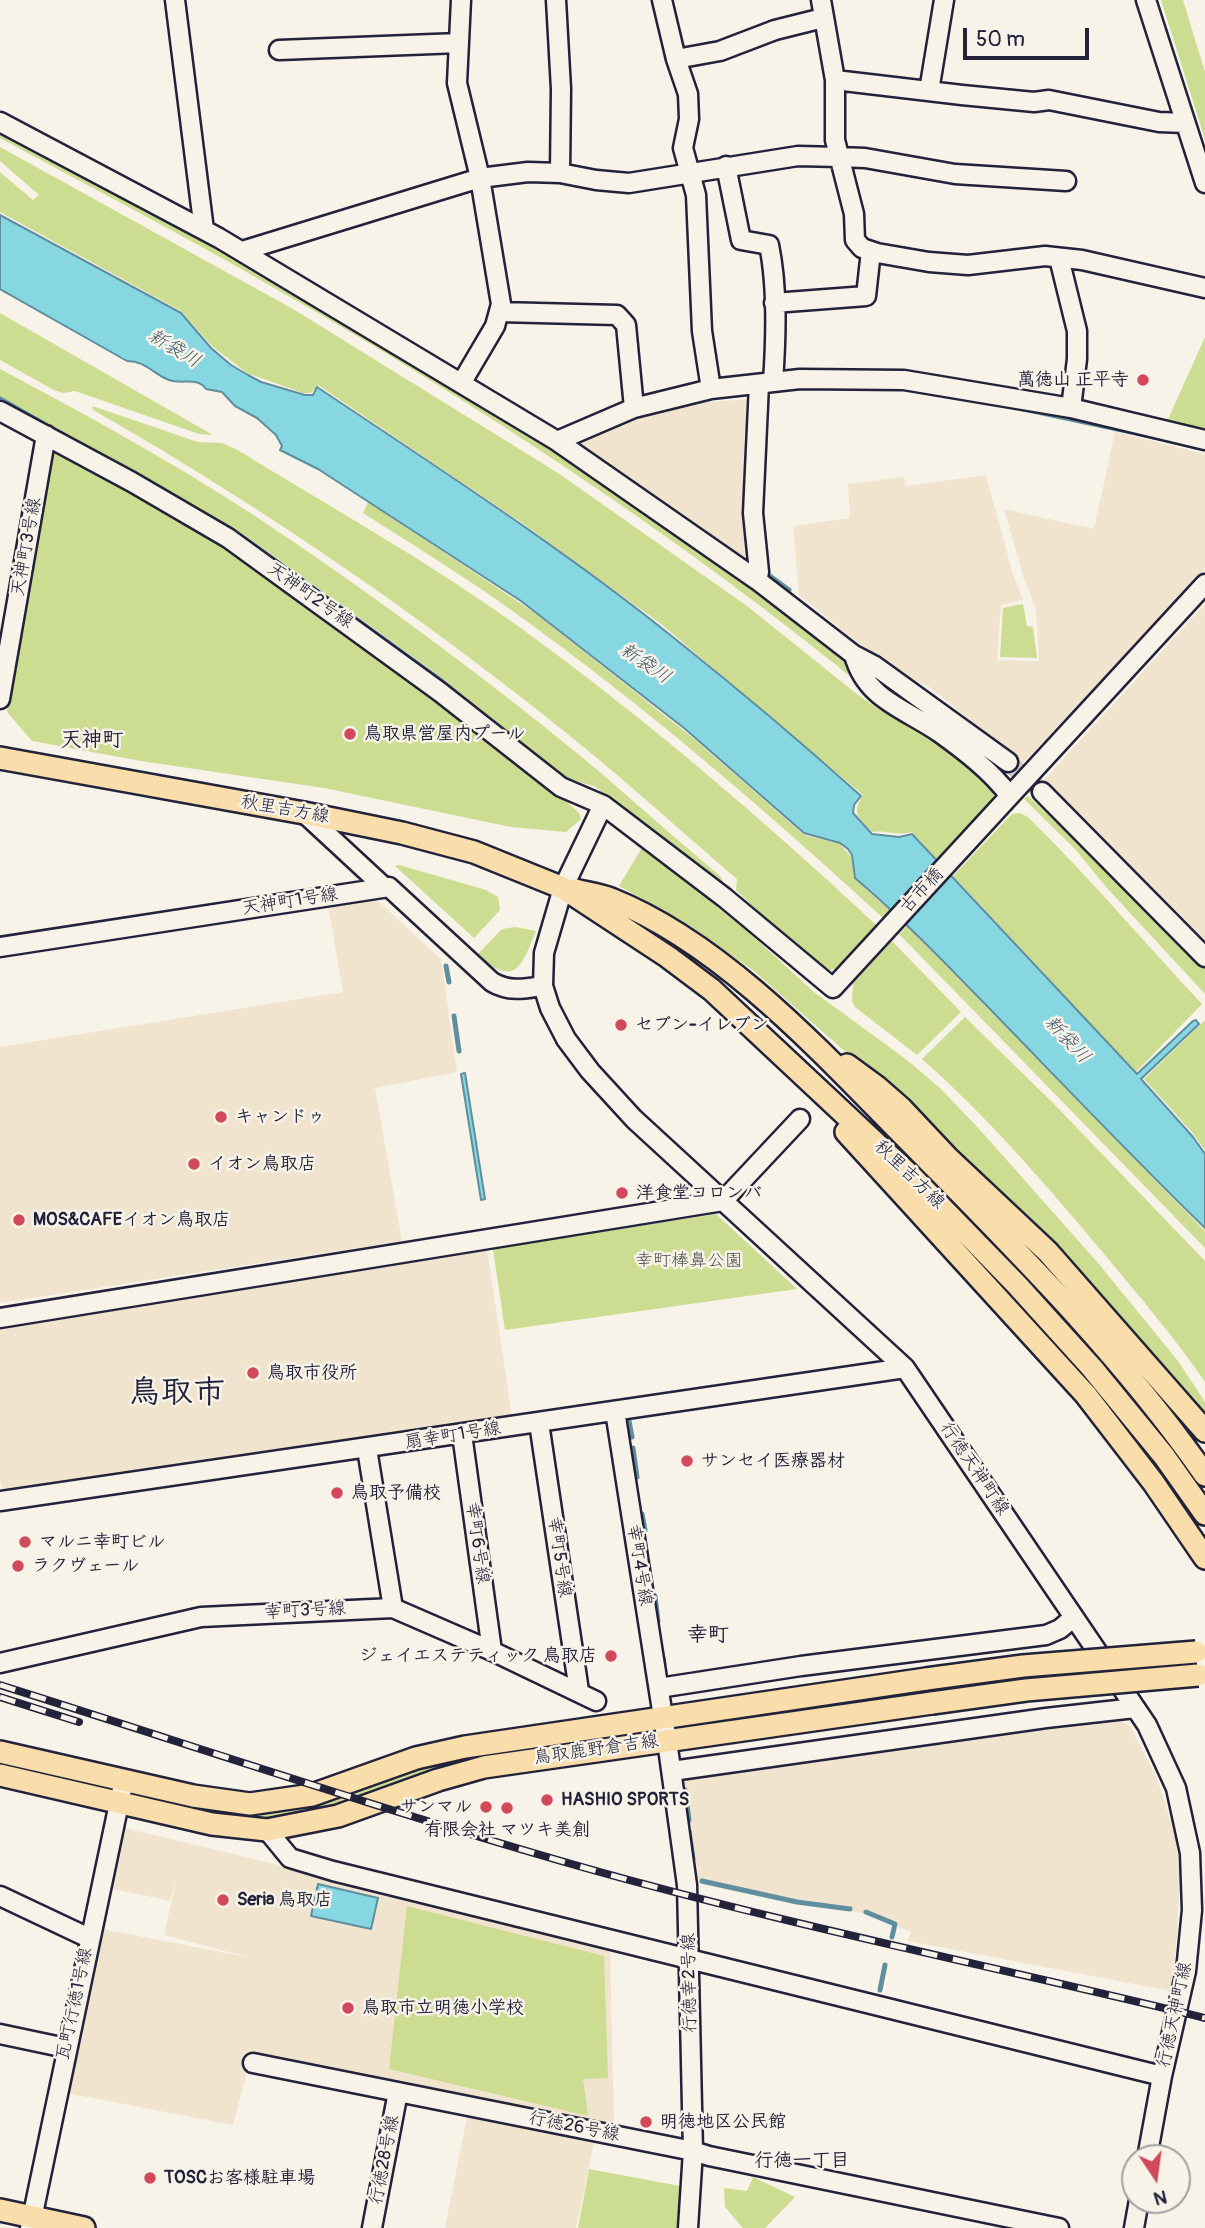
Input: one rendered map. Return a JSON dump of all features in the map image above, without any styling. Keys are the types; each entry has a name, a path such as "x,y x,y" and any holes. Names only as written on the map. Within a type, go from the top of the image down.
{"main road":[{"name":"秋里吉方線","path":"0,758 401,833 474,852 563,888 610,898 652,919 717,962 794,1027 1010,1243 1070,1308 1167,1423 1205,1475"},
{"name":"秋里吉方線","path":"563,888 679,965 740,1014 914,1179 1017,1285 1116,1397 1164,1456 1205,1514"},
{"path":"740,1014 1086,1395 1153,1482 1205,1558"},
{"path":"794,1027 877,1087 1048,1252 1205,1431"},
{"name":"鳥取鹿野倉吉線","path":"0,1752 209,1800 240,1804 270,1802 312,1795 416,1758 465,1747 1023,1666 1201,1651"},
{"name":"鳥取鹿野倉吉線","path":"0,1775 212,1824 267,1830 338,1816 438,1780 484,1767 1026,1690 1202,1674"},
{"path":"0,2210 31,2222 84,2228"}],"street":[{"path":"175,0 204,230"},
{"path":"461,0 457,83 480,178 501,304 495,326 462,382"},
{"path":"556,0 561,89 560,173"},
{"path":"662,0 676,59 688,94 689,119 683,148 696,195 702,331 711,389"},
{"path":"929,91 944,0"},
{"path":"1146,0 1205,183"},
{"path":"676,59 720,51 822,9 835,79 835,140 854,214 855,240 862,248 929,262 968,265 1045,256 1082,260 1205,288"},
{"path":"279,50 459,43"},
{"path":"835,79 1034,102 1049,100 1159,122 1185,123"},
{"path":"0,122 242,251 557,441 757,580 854,654 875,666 1008,762"},
{"path":"242,251 480,178 528,172 560,173 629,183 798,156 865,158 955,174 1066,181"},
{"path":"726,166 741,240 769,245 774,303 753,513 759,572 757,580"},
{"path":"774,303 866,296 870,251"},
{"path":"1059,258 1077,331 1077,359 1071,408"},
{"path":"499,312 617,315 626,325 634,408"},
{"path":"557,441 634,408 711,389 800,379 904,380 1071,408 1205,440"},
{"name":"天神町2号線","path":"0,411 228,538 440,692 561,787 603,806 725,898 833,988 848,972"},
{"name":"天神町3号線","path":"0,699 46,435"},
{"name":"古市橋","path":"848,972 1205,584"},
{"path":"854,654 858,668 885,701 940,733 996,777 1009,795"},
{"path":"1042,792 1205,957"},
{"name":"行徳天神町線","path":"603,806 563,888 544,953 542,986 556,1022 590,1071 634,1119 905,1368 1147,1725 1176,1788 1190,1853 1192,1910 1186,1971 1150,2144"},
{"path":"304,813 492,982 500,987 515,989 542,986"},
{"name":"天神町1号線","path":"0,947 384,887"},
{"path":"0,1318 723,1201 800,1119"},
{"name":"扇幸町1号線","path":"0,1501 905,1368"},
{"name":"幸町4号線","path":"615,1411 667,1740"},
{"name":"幸町5号線","path":"539,1423 579,1691"},
{"name":"幸町6号線","path":"462,1434 492,1651"},
{"path":"367,1449 393,1608"},
{"name":"幸町3号線","path":"0,1663 201,1617 393,1608 492,1651 596,1701"},
{"path":"659,1688 801,1666 1046,1635 1060,1629 1074,1617"},
{"path":"672,1771 1135,1708"},
{"name":"行徳幸2号線","path":"667,1740 687,1885 693,2151 688,2228"},
{"name":"瓦町行徳1号線","path":"31,2222 124,1781"},
{"path":"267,1830 290,1858 332,1871 1162,2076"},
{"path":"0,1896 89,1938"},
{"path":"0,2034 66,2048"},
{"name":"行徳26号線","path":"253,2063 1059,2228"},
{"name":"行徳28号線","path":"372,2228 398,2092"}],"shaded area":[{"path":"704,398 707,402 751,399 745,469 747,563 574,442 577,436 653,410"},
{"path":"1115,432 1205,454 1205,568 1198,579 1022,764 931,688 904,675 799,595 793,526 850,518 848,484 904,477 906,486 986,475 1012,571 1023,600 1001,605 997,660 1039,661 1036,609 1024,579 1004,509 1094,529"},
{"path":"1205,604 1205,947 1105,842 1042,782"},
{"name":"イオン鳥取店","path":"371,900 379,902 441,959 457,1072 375,1088 402,1241 0,1303 0,1047 343,992 328,906"},
{"name":"鳥取市役所","path":"487,1249 512,1417 3,1492 0,1478 0,1329 23,1322"},
{"path":"1119,1719 1130,1726 1156,1776 1176,1842 1180,1874 1171,1991 908,1941 911,1932 862,1913 786,1902 701,1884 694,1875 679,1788 688,1776 870,1748"},
{"name":"鳥取市立明徳小学校","path":"125,1828 610,1949 614,2127 251,2056 233,2125 66,2093 102,1929 252,1958 164,1935 177,1877 170,1901 109,1888 122,1831"},
{"path":"468,2112 595,2138 576,2228 445,2228"}],"green space":[{"path":"1161,0 1183,0 1205,72 1205,139"},
{"path":"0,133 188,230 458,388 665,525 741,580 820,639 855,671 872,694 728,582 580,477 503,427 348,331 202,247 0,138"},
{"path":"0,147 293,309 558,473 747,606 858,695 943,745 992,784 994,798 937,860 912,832 872,832 860,819 857,811 863,795 661,624 528,527 318,385 311,393 303,393 247,373 212,346 181,311 0,212 0,172 33,200 39,195 0,161"},
{"path":"0,313 213,435 199,434 75,391 63,393 54,390 0,360"},
{"path":"1205,337 1205,432 1166,424"},
{"path":"0,369 191,475 341,575 430,639 560,739 721,877 723,882 719,883 596,787 548,772 552,768 433,671 246,536 0,396"},
{"path":"92,406 198,442 222,443 236,449 452,581 522,629 659,735 748,809 876,925 837,968 827,971 818,968 736,890 737,879 615,773 537,710 415,617 352,573 224,489 93,410"},
{"path":"55,446 228,545 293,590 558,794 579,813 581,819 566,832 511,827 324,788 141,761 32,741 7,712 50,448"},
{"path":"368,502 535,613 693,738 804,835 840,844 851,857 854,878 890,911 883,918 715,770 585,664 453,570 363,513"},
{"path":"1023,604 1027,626 1033,627 1037,658 1000,657 1003,608"},
{"path":"1028,796 1205,968 1205,994 1107,888 1076,850 1024,799"},
{"path":"1020,813 1028,817 1073,863 1202,1004 1136,1072 953,876 1012,814"},
{"path":"643,846 747,931 814,992 907,1060 940,1088 1098,1263 1178,1361 1205,1402 1205,1415 1049,1239 944,1139 754,971 689,925 619,886"},
{"path":"395,866 486,890 498,897 500,910 474,938"},
{"path":"907,926 1205,1231 1205,1248 899,934"},
{"path":"515,927 536,931 526,955 516,969 501,970 477,955 502,929"},
{"path":"892,941 961,1012 917,1055 855,1007 852,1001 853,983"},
{"path":"965,1017 1054,1104 1205,1261 1205,1382 1182,1349 1084,1229 994,1129 922,1059"},
{"path":"1205,1020 1205,1150 1144,1079"},
{"name":"幸町棒鼻公園","path":"716,1214 797,1289 505,1330 493,1249"},
{"path":"626,1733 627,1738 339,1807 271,1819 228,1817 173,1805 174,1801 239,1812 472,1755"},
{"path":"407,1906 604,1956 608,2078 583,2079 588,2116 389,2069"},
{"path":"589,2169 680,2186 678,2228 578,2228"},
{"path":"753,2177 795,2197 765,2228 743,2228 725,2207 724,2188 747,2191"}],"water":[{"name":"新袋川","path":"0,215 181,313 211,348 248,375 261,382 305,395 313,395 317,387 499,509 631,604 745,696 861,796 854,805 853,813 872,834 899,837 912,834 1137,1074 1196,1020 1199,1024 1141,1079 1205,1154 1205,1228 938,956 855,878 852,855 848,849 840,843 804,833 684,728 521,601 318,469 280,450 282,446 276,435 257,418 235,406 222,392 206,389 194,382 169,380 144,365 127,361 0,289"},
{"path":"0,397 245,537 440,678 551,768 345,614 0,403"},
{"path":"465,1073 485,1199 481,1200 461,1074"},
{"path":"318,1884 378,1898 371,1929 311,1916"}],"waterway":[{"path":"1019,408 1164,439"},
{"path":"763,571 789,590"},
{"path":"446,966 449,982"},
{"path":"454,1016 459,1051"},
{"path":"629,1421 632,1437"},
{"path":"633,1448 637,1477"},
{"path":"642,1514 645,1530"},
{"path":"655,1596 658,1621"},
{"path":"663,1658 664,1664"},
{"path":"685,1790 689,1820"},
{"path":"689,1831 693,1859"},
{"path":"702,1881 797,1902 850,1909"},
{"path":"866,1912 895,1924 892,1937"},
{"path":"880,1990 885,1965"}],"tunnel":[{"path":"1008,762 1042,792"}],"railway":[{"path":"0,1685 363,1801 582,1867 814,1927 1205,2018"},
{"path":"0,1697 79,1722"}],"place":[{"name":"萬徳山 正平寺","path":"1143,380"},
{"name":"鳥取県営屋内プール","path":"350,734"},
{"name":"セブン-イレブン","path":"621,1025"},
{"name":"キャンドゥ","path":"221,1117"},
{"name":"イオン鳥取店","path":"194,1164"},
{"name":"洋食堂コロンバ","path":"622,1193"},
{"name":"MOS&CAFEイオン鳥取店","path":"19,1220"},
{"name":"鳥取市役所","path":"253,1373"},
{"name":"サンセイ医療器材","path":"687,1461"},
{"name":"鳥取予備校","path":"337,1493"},
{"name":"マルニ幸町ビル","path":"25,1542"},
{"name":"ラクヴェール","path":"18,1566"},
{"name":"ジェイエステティック 鳥取店","path":"611,1656"},
{"name":"HASHIO SPORTS","path":"547,1800"},
{"name":"サンマル","path":"486,1807"},
{"name":"有限会社 マツキ美創","path":"507,1808"},
{"name":"Seria 鳥取店","path":"223,1900"},
{"name":"鳥取市立明徳小学校","path":"348,2008"},
{"name":"明徳地区公民館","path":"646,2122"},
{"name":"TOSCお客様駐車場","path":"150,2178"}],"district":[{"name":"天神町","path":"92,741"},
{"name":"鳥取市","path":"177,1394"},
{"name":"幸町","path":"708,1636"},
{"name":"行徳一丁目","path":"802,2161"}]}
